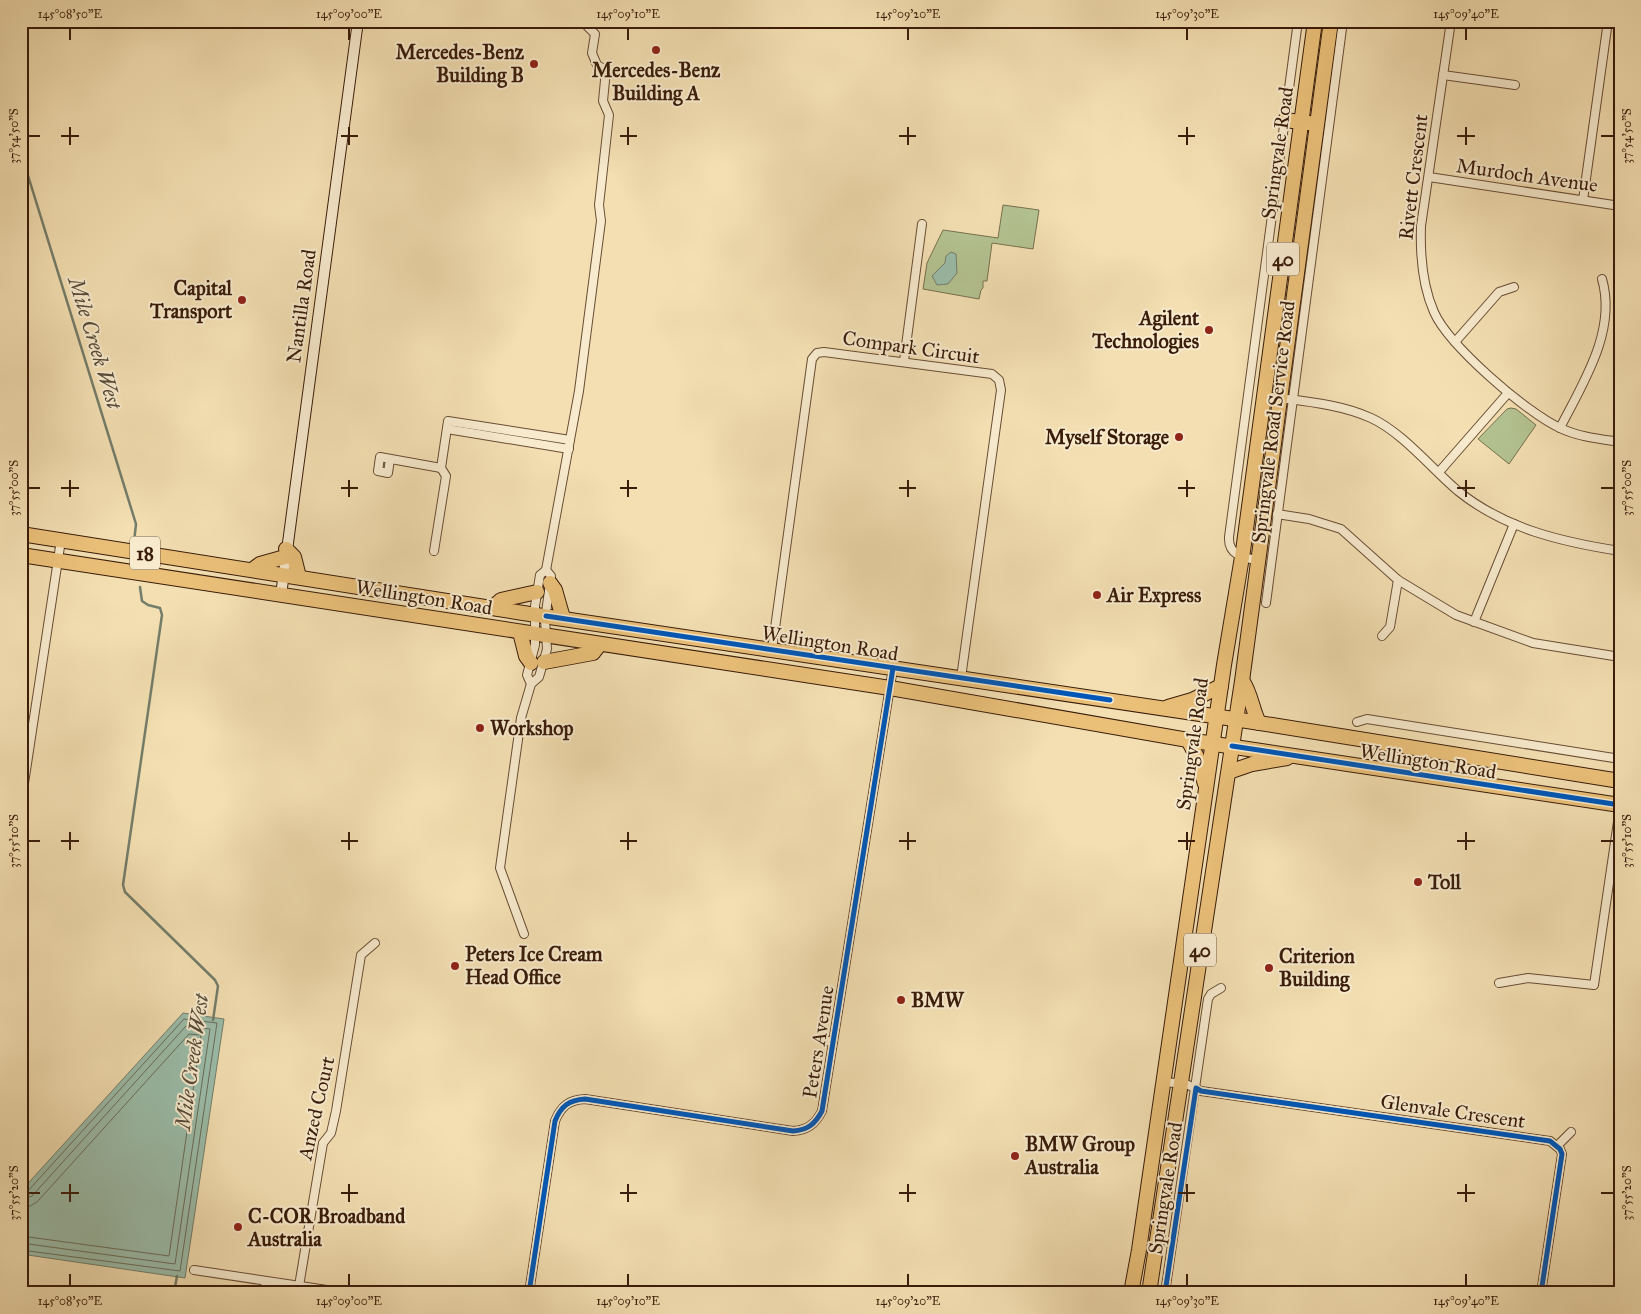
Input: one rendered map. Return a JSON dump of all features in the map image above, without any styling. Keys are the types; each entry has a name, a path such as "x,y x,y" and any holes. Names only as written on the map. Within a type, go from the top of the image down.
{"highway":[{"name":"Springvale Road","path":"1131,1293 1164,1082 1221,686 1242,558 1315,21"},
{"name":"Springvale Road","path":"1149,1293 1229,772 1258,560 1286,399 1314,192 1317,125 1331,21"},
{"path":"1285,120 1317,125"},
{"name":"Wellington Road","path":"21,534 492,608 1217,716 1620,781"},
{"path":"252,570 260,564 286,553 294,557 299,578"},
{"name":"Wellington Road","path":"21,555 890,688 1188,740 1620,806"},
{"path":"548,576 555,590 563,618"},
{"path":"492,608 501,600 537,592"},
{"path":"520,632 526,656 537,662 593,653 600,644"},
{"path":"1242,681 1248,690 1251,705 1259,723"},
{"path":"1164,708 1192,700 1221,686"},
{"path":"1188,740 1197,758 1206,787"},
{"path":"1229,772 1252,764 1298,756"}],"street":[{"name":"Nantilla Road","path":"281,595 358,21"},
{"name":"Springvale Road","path":"1285,120 1298,21"},
{"path":"1314,192 1343,21"},
{"name":"Rivett Crescent","path":"1451,21 1421,226 1420,258 1427,292 1435,314 1455,342 1508,393 1532,412 1560,428 1588,437 1620,442"},
{"path":"1583,200 1608,21"},
{"path":"540,615 569,450 601,221 599,204 609,115 603,101 606,70 597,65 592,53 595,34 585,23"},
{"path":"1443,75 1515,84"},
{"name":"Springvale Road Service Road","path":"1242,558 1234,552 1229,537 1285,120"},
{"name":"Murdoch Avenue","path":"1429,177 1620,206"},
{"path":"904,361 922,224"},
{"path":"1560,428 1597,353 1602,334 1606,296 1602,279"},
{"path":"1455,342 1500,292 1514,287"},
{"name":"Compark Circuit","path":"772,650 812,359 817,353 824,352 992,374 999,380 1001,390 961,678"},
{"path":"1439,472 1508,393"},
{"path":"1264,396 1335,406 1373,419 1439,472 1458,491 1514,524 1572,543 1620,550"},
{"name":"Springvale Road Service Road","path":"1266,603 1277,514 1286,399"},
{"path":"434,551 446,476 442,468 448,421 570,440"},
{"path":"447,429 569,450"},
{"path":"390,459 442,468"},
{"path":"1277,514 1309,519 1341,530 1398,580 1456,616 1534,643 1620,657"},
{"path":"1474,622 1514,524"},
{"path":"21,803 61,540"},
{"path":"1242,558 1258,560"},
{"path":"524,934 500,868 516,749 531,684 539,677 537,662 541,636 537,592 540,575 548,576"},
{"path":"1382,636 1390,627 1398,580"},
{"path":"1253,596 1268,589"},
{"path":"531,684 527,675 537,662 541,636"},
{"name":"Peters Avenue","path":"529,1293 555,1121 566,1103 585,1099 802,1131 812,1126 822,1111 894,668"},
{"path":"1357,722 1367,719 1620,759"},
{"path":"1499,984 1528,978 1594,985 1620,806"},
{"name":"Anzed Court","path":"299,1286 321,1155 324,1143 331,1133 336,1111 362,955 375,943"},
{"name":"Springvale Road","path":"1165,1293 1208,1000 1211,994 1221,988"},
{"path":"822,1040 833,1042"},
{"name":"Glenvale Crescent","path":"1164,1082 1202,1090 1540,1138 1557,1146"},
{"path":"1541,1293 1562,1154 1557,1146 1571,1132"},
{"path":"194,1270 347,1293"},
{"path":"264,1293 266,1281"}],"shaded area":[{"path":"1003,205 1039,210 1033,249 992,243 987,281 983,281 983,288 979,299 923,289 927,263 943,230 998,238"},
{"path":"1507,409 1516,409 1536,425 1509,464 1478,439"}],"water":[{"path":"951,252 956,254 957,273 948,284 937,285 932,276 945,263 946,256"},
{"path":"183,1013 224,1019 185,1278 21,1254 21,1191"}],"waterway":[{"name":"Mile Creek West","path":"21,153 136,524 134,542"},
{"name":"Mile Creek West","path":"140,587 142,601 148,605 160,608 162,615 123,885 125,892 215,980 218,986 213,1020"},
{"name":"Mile Creek West","path":"174,1293 177,1276"}],"cycle path":[{"path":"546,616 1110,700"},
{"path":"529,1293 555,1121 560,1111 570,1102 585,1099 793,1131 807,1128 814,1123 822,1111 893,668"},
{"path":"1232,746 1620,805"},
{"path":"1165,1293 1196,1088 1201,1091 1550,1141 1560,1149 1562,1154 1541,1293"}],"place":[{"name":"Mercedes-Benz Building A","path":"656,50"},
{"name":"Mercedes-Benz Building B","path":"534,64"},
{"name":"Capital Transport","path":"242,300"},
{"name":"Agilent Technologies","path":"1209,330"},
{"name":"Myself Storage","path":"1179,437"},
{"name":"Air Express","path":"1097,595"},
{"name":"Workshop","path":"480,728"},
{"name":"Toll","path":"1418,882"},
{"name":"Peters Ice Cream Head Office","path":"455,966"},
{"name":"Criterion Building","path":"1269,968"},
{"name":"BMW","path":"901,1000"},
{"name":"BMW Group Australia","path":"1015,1156"},
{"name":"C-COR Broadband Australia","path":"238,1227"}]}
